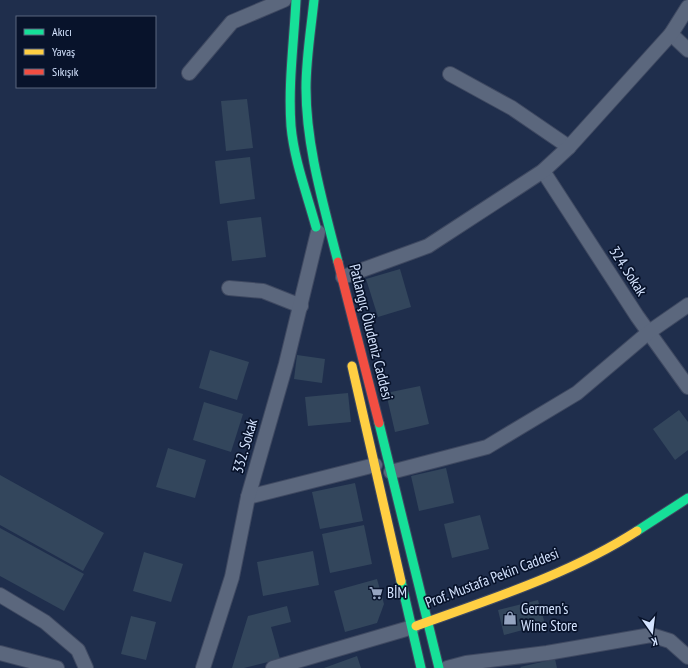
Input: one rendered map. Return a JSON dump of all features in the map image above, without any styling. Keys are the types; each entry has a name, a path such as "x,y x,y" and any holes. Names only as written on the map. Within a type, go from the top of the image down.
{"main road":[{"path":"296,0 291,93 292,126 296,152 324,254"},
{"name":"Patlangıç Öludeniz Caddesi","path":"314,0 306,88 309,133 320,191 343,277 439,668"},
{"name":"Patlangıç Öludeniz Caddesi","path":"350,358 413,627 421,668"},
{"name":"Prof. Mustafa Pekin Caddesi","path":"413,627 504,596 609,549 688,498"}],"street":[{"path":"189,73 232,22 284,0"},
{"path":"343,277 428,246 543,171 569,147 670,34 688,7"},
{"path":"670,34 688,50"},
{"path":"450,74 512,108 569,147"},
{"name":"324. Sokak","path":"543,171 649,332 688,386"},
{"name":"332. Sokak","path":"202,668 232,578 248,497 301,306 318,232"},
{"path":"229,288 262,291 301,306"},
{"path":"391,472 487,446 577,393 649,332 688,305"},
{"path":"248,497 375,465"},
{"path":"0,595 45,622 78,650 86,668"},
{"name":"Prof. Mustafa Pekin Caddesi","path":"273,668 413,627"},
{"path":"447,668 466,663 547,653 651,635 670,641 688,658"},
{"path":"0,653 57,668"}],"building":[{"path":"247,99 253,148 226,151 221,101"},
{"path":"250,157 255,199 220,204 215,161"},
{"path":"261,217 266,257 232,261 227,221"},
{"path":"400,269 411,307 378,317 366,279"},
{"path":"210,350 249,362 237,400 199,388"},
{"path":"297,355 325,359 322,383 294,379"},
{"path":"420,386 429,424 395,432 386,393"},
{"path":"348,393 351,422 308,426 305,397"},
{"path":"204,402 243,414 231,452 193,440"},
{"path":"679,410 688,422 688,450 675,460 653,429"},
{"path":"168,448 206,460 195,498 156,487"},
{"path":"446,468 454,503 419,511 411,476"},
{"path":"0,475 104,533 83,571 0,525"},
{"path":"355,483 363,521 320,529 312,492"},
{"path":"480,515 489,549 452,558 444,524"},
{"path":"364,525 372,564 330,573 322,534"},
{"path":"0,528 84,574 64,611 0,576"},
{"path":"313,551 319,585 263,596 257,562"},
{"path":"144,552 183,564 171,602 133,591"},
{"path":"377,579 384,604 377,623 345,632 334,591"},
{"path":"538,600 545,624 504,635 498,610"},
{"path":"287,606 291,622 271,627 280,659 244,668 232,668 248,616"},
{"path":"131,616 156,622 146,660 121,654"},
{"path":"357,656 361,668 324,668"},
{"path":"555,659 557,668 520,667"}],"traffic: fast":[{"path":"296,0 291,79 291,126 298,164 316,227"},
{"path":"314,0 306,88 309,132 312,154 338,262"},
{"path":"379,423 439,668"},
{"path":"637,531 688,498"},
{"path":"401,581 421,668"}],"traffic: slow":[{"path":"352,366 401,581"},
{"path":"416,626 557,573 585,560 637,531"}],"traffic: jam":[{"path":"338,262 379,423"}],"place":[{"name":"BİM","path":"376,593"},
{"name":"Germen's Wine Store","path":"510,618"}]}
